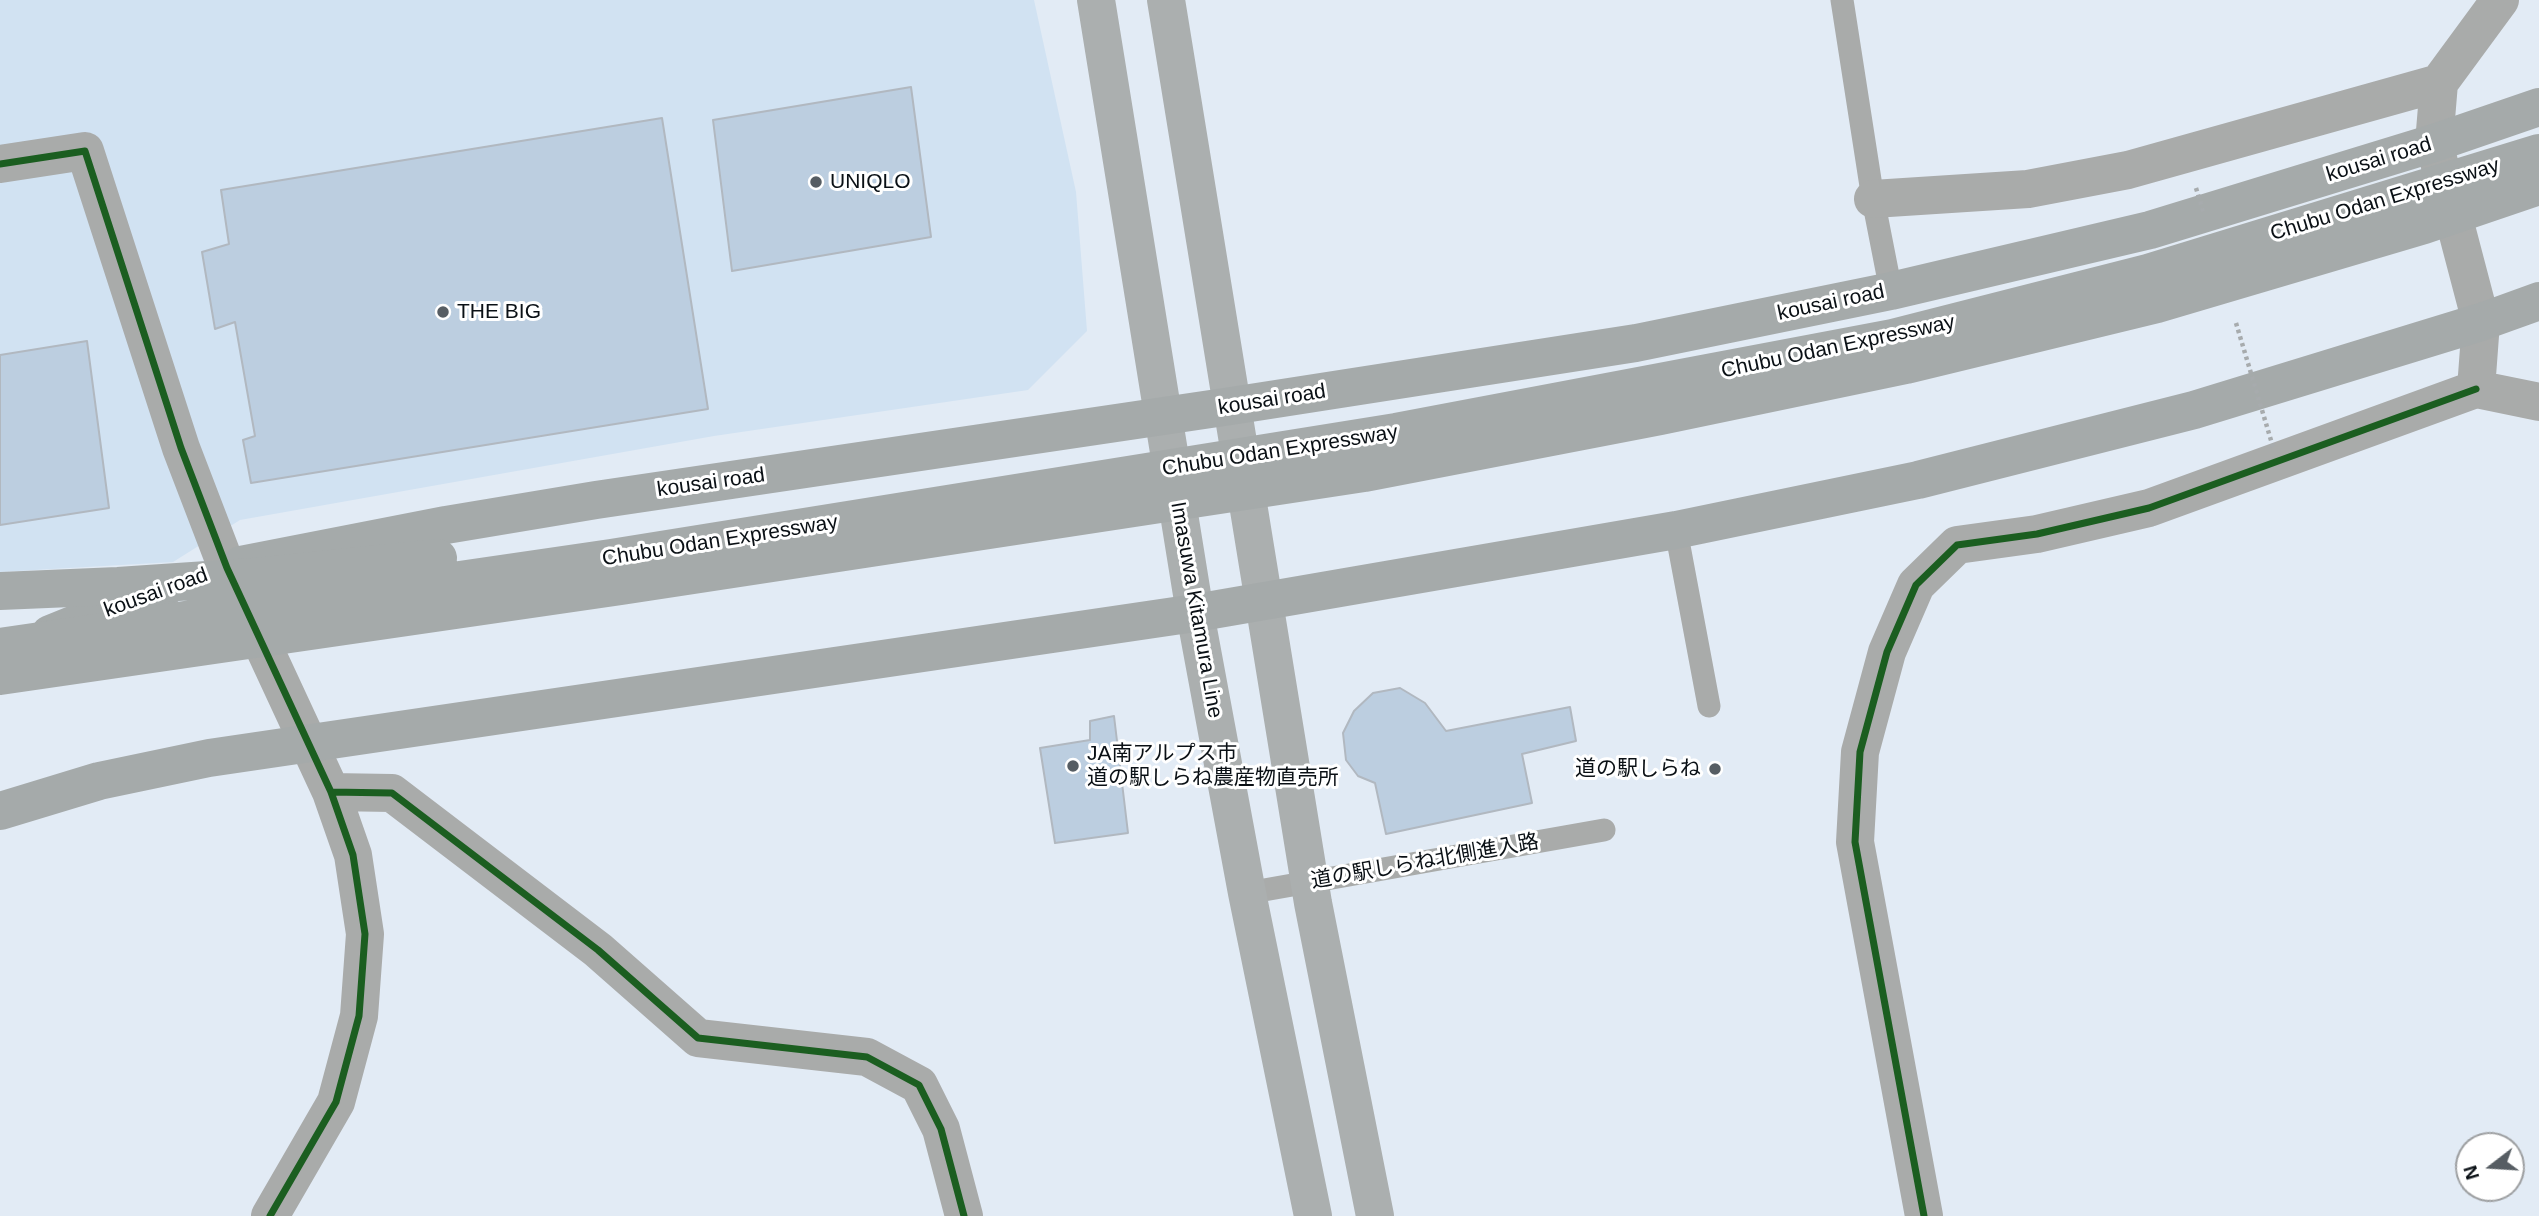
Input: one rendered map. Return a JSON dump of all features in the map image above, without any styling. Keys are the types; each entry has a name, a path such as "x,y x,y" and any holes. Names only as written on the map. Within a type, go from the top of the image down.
{"highway":[{"name":"kousai road","path":"0,655 148,593 227,568 446,525 1636,343 1891,291 2150,230 2434,143 2539,107"},
{"name":"Chubu Odan Expressway","path":"0,647 611,558 1396,432 1893,338 2148,273 2539,153"},
{"name":"Chubu Odan Expressway","path":"0,676 1364,473 1906,365 2157,304 2424,225 2539,186"},
{"path":"0,811 99,781 209,758 1195,614 1676,530 1918,480 2194,410 2481,322 2539,301"},
{"path":"0,591 267,576 522,550 1115,455 1396,432"},
{"path":"0,702 565,594"}],"main road":[{"name":"Imasuwa Kitamura Line","path":"1096,0 1195,614 1247,893 1313,1216"},
{"path":"1166,0 1310,882 1375,1216"}],"street":[{"path":"2476,389 2481,322 2434,143 2439,83 2500,0"},
{"path":"1873,199 2028,188 2128,170 2439,83"},
{"path":"0,164 85,151 181,448 227,568 331,792 353,855 365,934 359,1016 336,1102 270,1216"},
{"path":"1924,1216 1855,842 1860,752 1887,652 1916,585 1956,545 2037,534 2150,508 2476,389 2539,401"},
{"path":"331,792 392,793 598,950 698,1038 867,1057 919,1085 941,1129 964,1216"}],"lane":[{"path":"1842,0 1873,199 1891,291"},
{"path":"1676,530 1709,706"},
{"name":"道の駅しらね北側進入路","path":"1247,893 1604,830"}],"shaded area":[{"path":"0,0 1034,0 1076,192 1087,331 1028,390 714,436 240,520 173,562 0,572"}],"building":[{"path":"911,87 931,237 732,271 713,120"},
{"path":"662,118 708,409 251,483 243,440 255,436 235,322 215,329 202,252 229,244 221,190"},
{"path":"87,341 109,508 0,525 0,355"},
{"path":"1400,688 1425,703 1446,731 1570,707 1576,741 1522,754 1532,803 1386,834 1375,783 1358,776 1346,760 1343,733 1354,711 1373,693"},
{"path":"1114,716 1128,833 1055,843 1040,748 1090,740 1090,721"}],"cycle path":[{"path":"0,164 85,151 181,448 227,568 331,792 353,855 365,934 359,1016 336,1102 270,1216"},
{"path":"1924,1216 1855,842 1860,752 1887,652 1916,585 1957,545 2037,534 2149,508 2476,389"},
{"path":"331,792 392,793 598,950 698,1038 867,1057 919,1085 941,1129 964,1216"}],"place":[{"name":"UNIQLO","path":"816,182"},
{"name":"THE BIG","path":"443,312"},
{"name":"JA南アルプス市 道の駅しらね農産物直売所","path":"1073,766"},
{"name":"道の駅しらね","path":"1715,769"}]}
